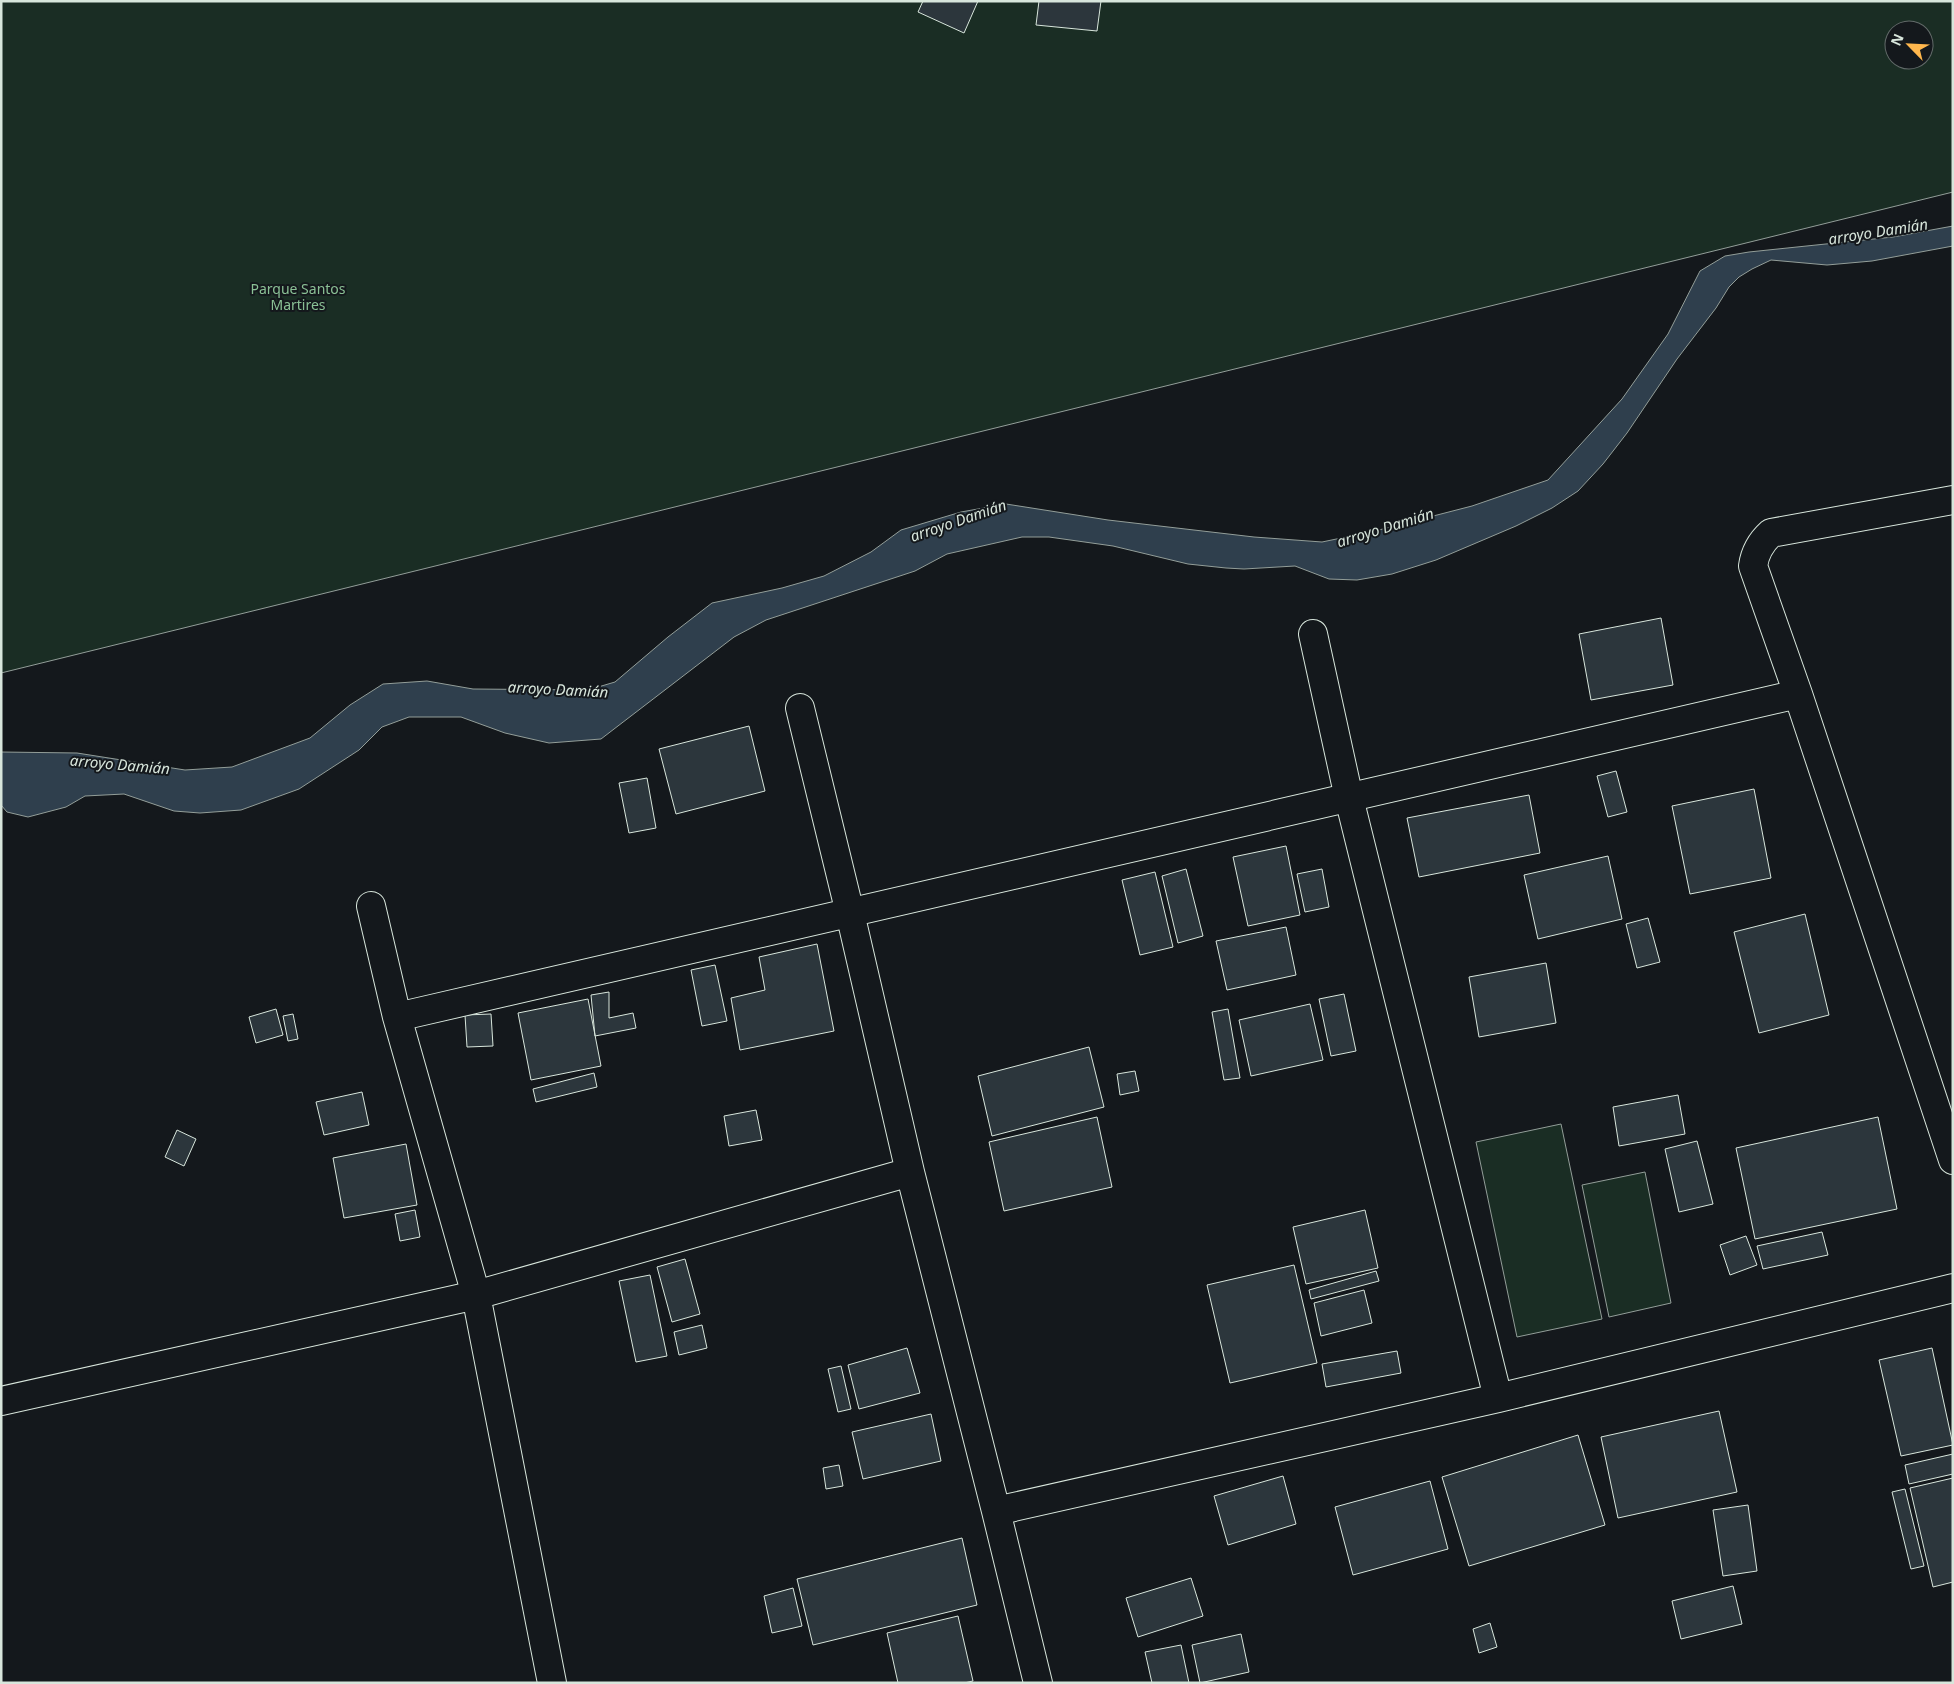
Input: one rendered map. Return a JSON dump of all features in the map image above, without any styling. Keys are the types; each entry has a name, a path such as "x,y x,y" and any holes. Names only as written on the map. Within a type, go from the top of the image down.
{"street":[{"path":"1953,500 1771,533 1764,539 1755,556 1753,566 1798,694 1953,1160"},
{"path":"1313,634 1349,798 1498,1398"},
{"path":"397,1017 1798,694"},
{"path":"800,708 850,912 910,1172 1038,1683"},
{"path":"371,906 397,1017 476,1295 552,1683"},
{"path":"1,1401 476,1295 910,1172"},
{"path":"996,1511 1498,1398 1953,1288"}],"green space":[{"name":"Parque Santos Martires","path":"1,1 1953,1 1953,192 1,673"},
{"path":"1561,1124 1602,1319 1517,1337 1476,1142"},
{"path":"1645,1172 1671,1303 1609,1317 1582,1185"}],"water":[{"name":"arroyo Damián","path":"1953,226 1953,246 1872,261 1827,265 1771,260 1739,277 1729,287 1716,308 1677,359 1627,433 1603,464 1578,491 1552,508 1516,526 1436,560 1392,574 1357,580 1329,579 1295,566 1244,569 1188,564 1113,546 1049,537 1022,537 947,554 915,571 766,620 734,637 601,739 549,743 505,733 461,717 409,717 382,727 359,750 299,789 241,810 200,813 174,811 124,794 85,796 66,807 28,817 7,812 1,805 1,752 77,753 185,770 232,767 310,738 350,705 383,684 427,681 473,689 588,690 615,682 712,603 782,588 824,576 871,552 901,530 961,512 1006,504 1108,520 1254,537 1322,542 1375,531 1472,506 1548,480 1622,399 1668,334 1700,271 1725,256 1893,237"}],"building":[{"path":"923,1 978,1 964,33 918,12"},
{"path":"1039,1 1101,1 1097,31 1036,25"},
{"path":"1661,618 1673,685 1591,700 1579,634"},
{"path":"749,726 765,791 676,814 659,749"},
{"path":"1616,771 1627,812 1608,817 1597,776"},
{"path":"647,778 656,828 629,833 619,783"},
{"path":"1754,789 1771,878 1690,894 1672,806"},
{"path":"1529,795 1540,853 1419,877 1407,818"},
{"path":"1286,846 1300,915 1248,926 1233,857"},
{"path":"1608,856 1622,919 1538,939 1524,875"},
{"path":"1186,869 1203,936 1178,943 1162,876"},
{"path":"1322,869 1329,907 1305,912 1297,874"},
{"path":"1155,872 1173,947 1140,955 1122,880"},
{"path":"1805,914 1829,1015 1759,1033 1734,932"},
{"path":"1648,918 1660,962 1637,968 1626,924"},
{"path":"1286,927 1296,975 1227,990 1216,941"},
{"path":"817,944 834,1031 740,1050 731,998 765,990 759,957"},
{"path":"1546,963 1556,1023 1479,1037 1469,977"},
{"path":"715,965 727,1021 702,1026 691,970"},
{"path":"609,992 609,1018 633,1013 636,1028 595,1036 591,995"},
{"path":"1344,994 1356,1051 1331,1056 1319,999"},
{"path":"588,999 601,1066 531,1080 518,1013"},
{"path":"1310,1004 1323,1060 1251,1076 1239,1020"},
{"path":"276,1009 283,1035 256,1043 249,1017"},
{"path":"1228,1009 1240,1078 1224,1080 1212,1012"},
{"path":"293,1014 298,1039 288,1041 283,1016"},
{"path":"491,1014 493,1046 467,1047 465,1015"},
{"path":"1089,1047 1104,1107 992,1136 978,1076"},
{"path":"1135,1071 1139,1091 1120,1095 1117,1074"},
{"path":"594,1073 597,1087 536,1102 533,1089"},
{"path":"362,1092 369,1125 324,1135 316,1102"},
{"path":"1678,1095 1685,1134 1619,1146 1613,1107"},
{"path":"756,1110 762,1140 729,1146 724,1116"},
{"path":"1097,1117 1112,1187 1004,1211 989,1142"},
{"path":"1878,1117 1897,1209 1755,1239 1736,1148"},
{"path":"177,1130 196,1139 184,1166 165,1157"},
{"path":"1697,1141 1713,1204 1679,1212 1665,1149"},
{"path":"406,1144 417,1205 344,1218 333,1158"},
{"path":"415,1210 420,1237 400,1241 395,1214"},
{"path":"1365,1210 1378,1268 1306,1284 1293,1227"},
{"path":"1822,1232 1828,1255 1763,1269 1757,1246"},
{"path":"1746,1236 1757,1265 1730,1275 1720,1245"},
{"path":"685,1259 700,1314 672,1322 657,1267"},
{"path":"1294,1265 1317,1363 1230,1383 1207,1285"},
{"path":"1376,1271 1379,1281 1311,1299 1309,1290"},
{"path":"650,1275 667,1356 636,1362 619,1281"},
{"path":"1364,1290 1372,1323 1321,1336 1314,1303"},
{"path":"702,1325 707,1348 679,1355 674,1332"},
{"path":"907,1348 920,1393 859,1409 848,1365"},
{"path":"1932,1348 1953,1445 1901,1456 1879,1360"},
{"path":"1397,1351 1401,1373 1326,1387 1322,1364"},
{"path":"841,1366 851,1409 838,1412 828,1369"},
{"path":"1719,1411 1737,1492 1618,1518 1601,1437"},
{"path":"931,1414 941,1461 863,1479 852,1432"},
{"path":"1578,1435 1605,1525 1469,1566 1442,1477"},
{"path":"1953,1454 1953,1474 1909,1484 1905,1465"},
{"path":"839,1465 843,1486 826,1489 823,1468"},
{"path":"1283,1476 1296,1524 1228,1545 1214,1496"},
{"path":"1953,1478 1953,1582 1933,1587 1910,1488"},
{"path":"1430,1481 1448,1549 1353,1575 1335,1507"},
{"path":"1905,1489 1924,1566 1911,1569 1892,1492"},
{"path":"1748,1505 1757,1571 1723,1576 1713,1510"},
{"path":"962,1538 977,1605 813,1645 797,1579"},
{"path":"1191,1578 1203,1616 1138,1637 1126,1598"},
{"path":"1733,1586 1742,1624 1681,1639 1672,1601"},
{"path":"793,1588 802,1626 772,1633 764,1596"},
{"path":"958,1616 973,1681 964,1683 898,1683 887,1633"},
{"path":"1490,1623 1497,1647 1479,1653 1473,1629"},
{"path":"1241,1634 1249,1672 1200,1683 1192,1645"},
{"path":"1181,1645 1189,1683 1152,1683 1145,1652"}]}
